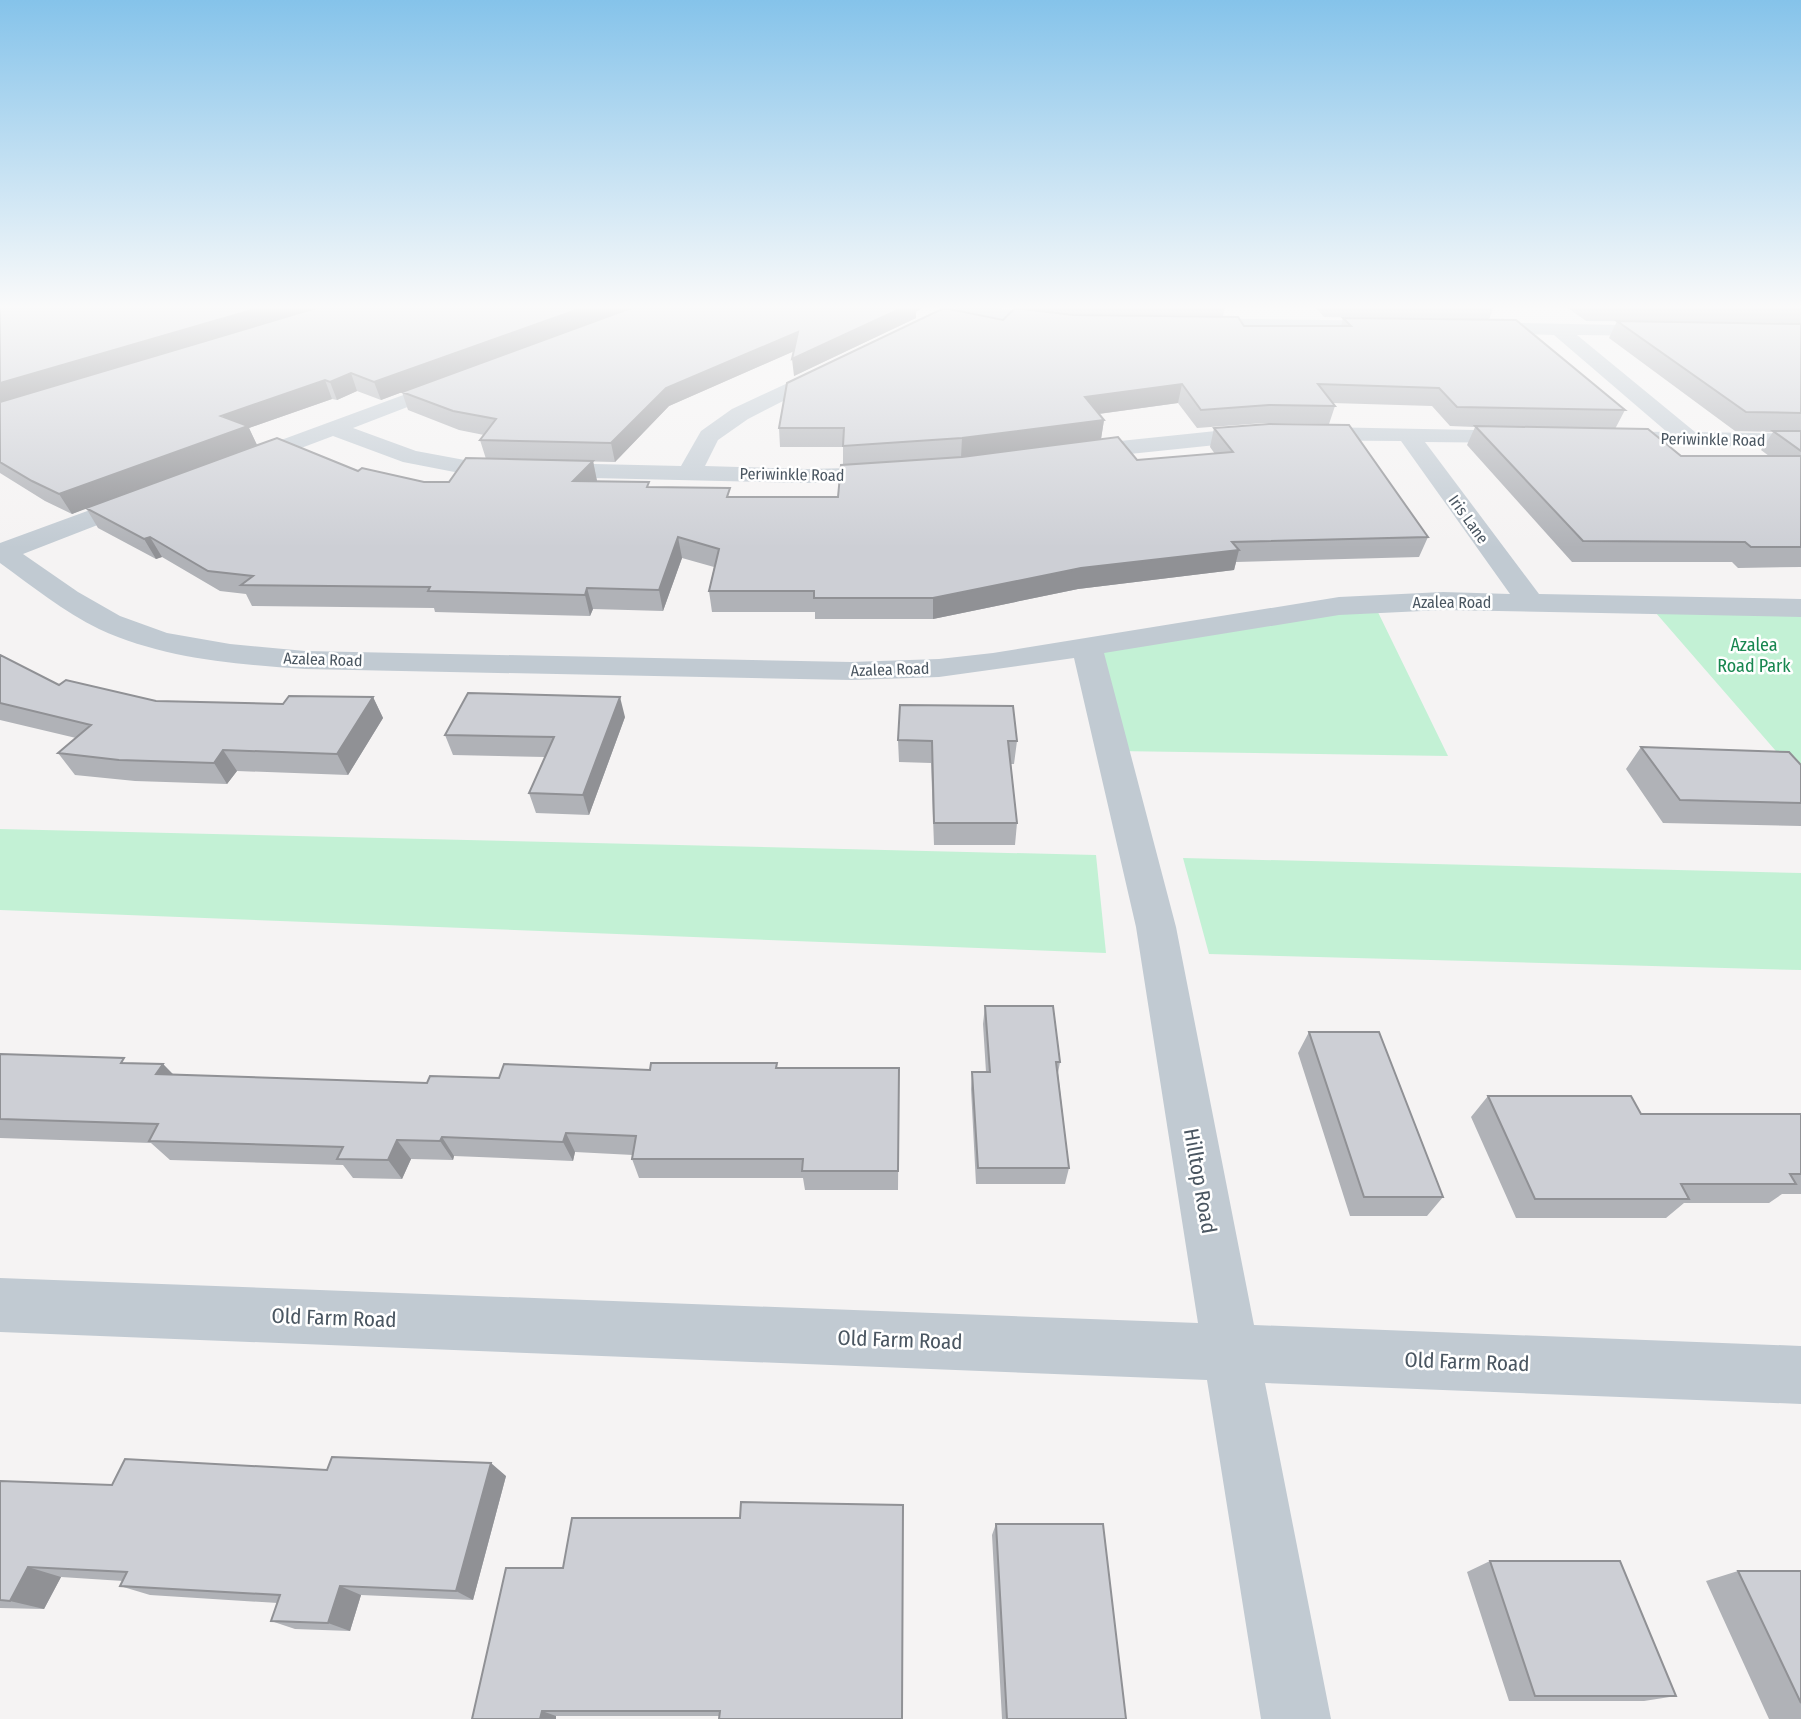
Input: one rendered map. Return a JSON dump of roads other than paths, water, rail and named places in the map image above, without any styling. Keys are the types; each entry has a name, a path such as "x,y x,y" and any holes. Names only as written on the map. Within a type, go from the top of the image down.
{"street":[{"path":"218,471 438,388"},
{"path":"689,473 709,436 740,414 793,388"},
{"path":"1629,388 1689,439"},
{"name":"Periwinkle Road","path":"332,428 411,457 470,468 808,476 909,472"},
{"path":"1053,455 1264,433 1542,437"},
{"name":"Iris Lane","path":"1408,435 1531,603"},
{"name":"Periwinkle Road","path":"1582,437 1801,441"},
{"path":"1,552 167,490"},
{"name":"Azalea Road","path":"1,552 108,621 159,642 228,655 304,660 851,671 966,665 1339,606 1443,601 1801,608"},
{"name":"Hilltop Road","path":"1087,646 1156,927 1296,1719"},
{"name":"Old Farm Road","path":"0,1305 1801,1375"}],"park label":[{"name":"Azalea Road Park","path":"1754,655"}]}
